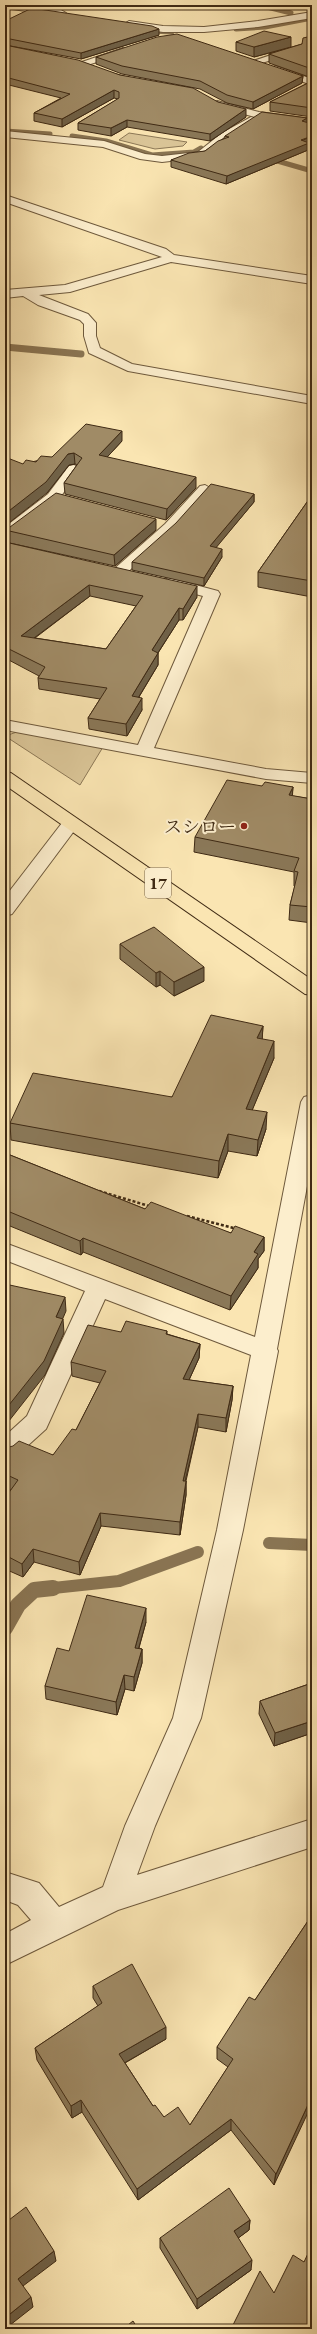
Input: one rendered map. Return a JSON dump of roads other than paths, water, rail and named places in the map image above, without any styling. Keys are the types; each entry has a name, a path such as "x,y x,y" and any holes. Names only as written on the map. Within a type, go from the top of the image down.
{"main road":[{"name":"17","path":"5,777 312,989"}],"street":[{"path":"5,5 41,9 69,15"},
{"path":"41,9 53,5"},
{"path":"289,8 312,15"},
{"path":"163,39 262,25 312,15"},
{"path":"118,23 168,30 183,35"},
{"path":"100,71 77,64 133,48"},
{"path":"298,49 252,60 312,83"},
{"path":"299,91 312,83"},
{"path":"209,99 222,106 256,115 312,122"},
{"path":"5,134 104,144 152,158 201,155 226,135 273,104"},
{"path":"53,138 67,130"},
{"path":"5,198 162,252 171,258 312,280"},
{"path":"5,294 28,294 66,289 171,258"},
{"path":"28,294 42,302 84,317 90,323 90,336 94,350 128,367 312,400"},
{"path":"7,543 54,497 74,469"},
{"path":"118,573 170,527 205,489"},
{"path":"54,497 69,501"},
{"path":"154,523 170,527"},
{"path":"103,569 212,594 144,750"},
{"path":"5,725 266,774 312,778"},
{"path":"5,910 71,823"},
{"path":"114,1897 140,1826 187,1718 230,1530 266,1351 312,1102"},
{"path":"5,1251 266,1351"},
{"path":"5,1451 37,1422 98,1287"},
{"path":"5,1950 54,1924 114,1897 312,1833"},
{"path":"5,1886 28,1893 54,1924"}],"waterway":[{"path":"259,5 291,13"},
{"path":"236,29 265,27 312,18"},
{"path":"151,31 172,32"},
{"path":"5,131 50,134"},
{"path":"72,136 106,141 152,155 194,152 201,148"},
{"path":"267,158 312,171"},
{"path":"5,347 81,354"},
{"path":"269,1543 312,1545"},
{"path":"44,1589 119,1581 198,1552"},
{"path":"5,1628 18,1605 34,1590 53,1588"}],"place":[{"name":"スシロー","path":"244,826"}]}
